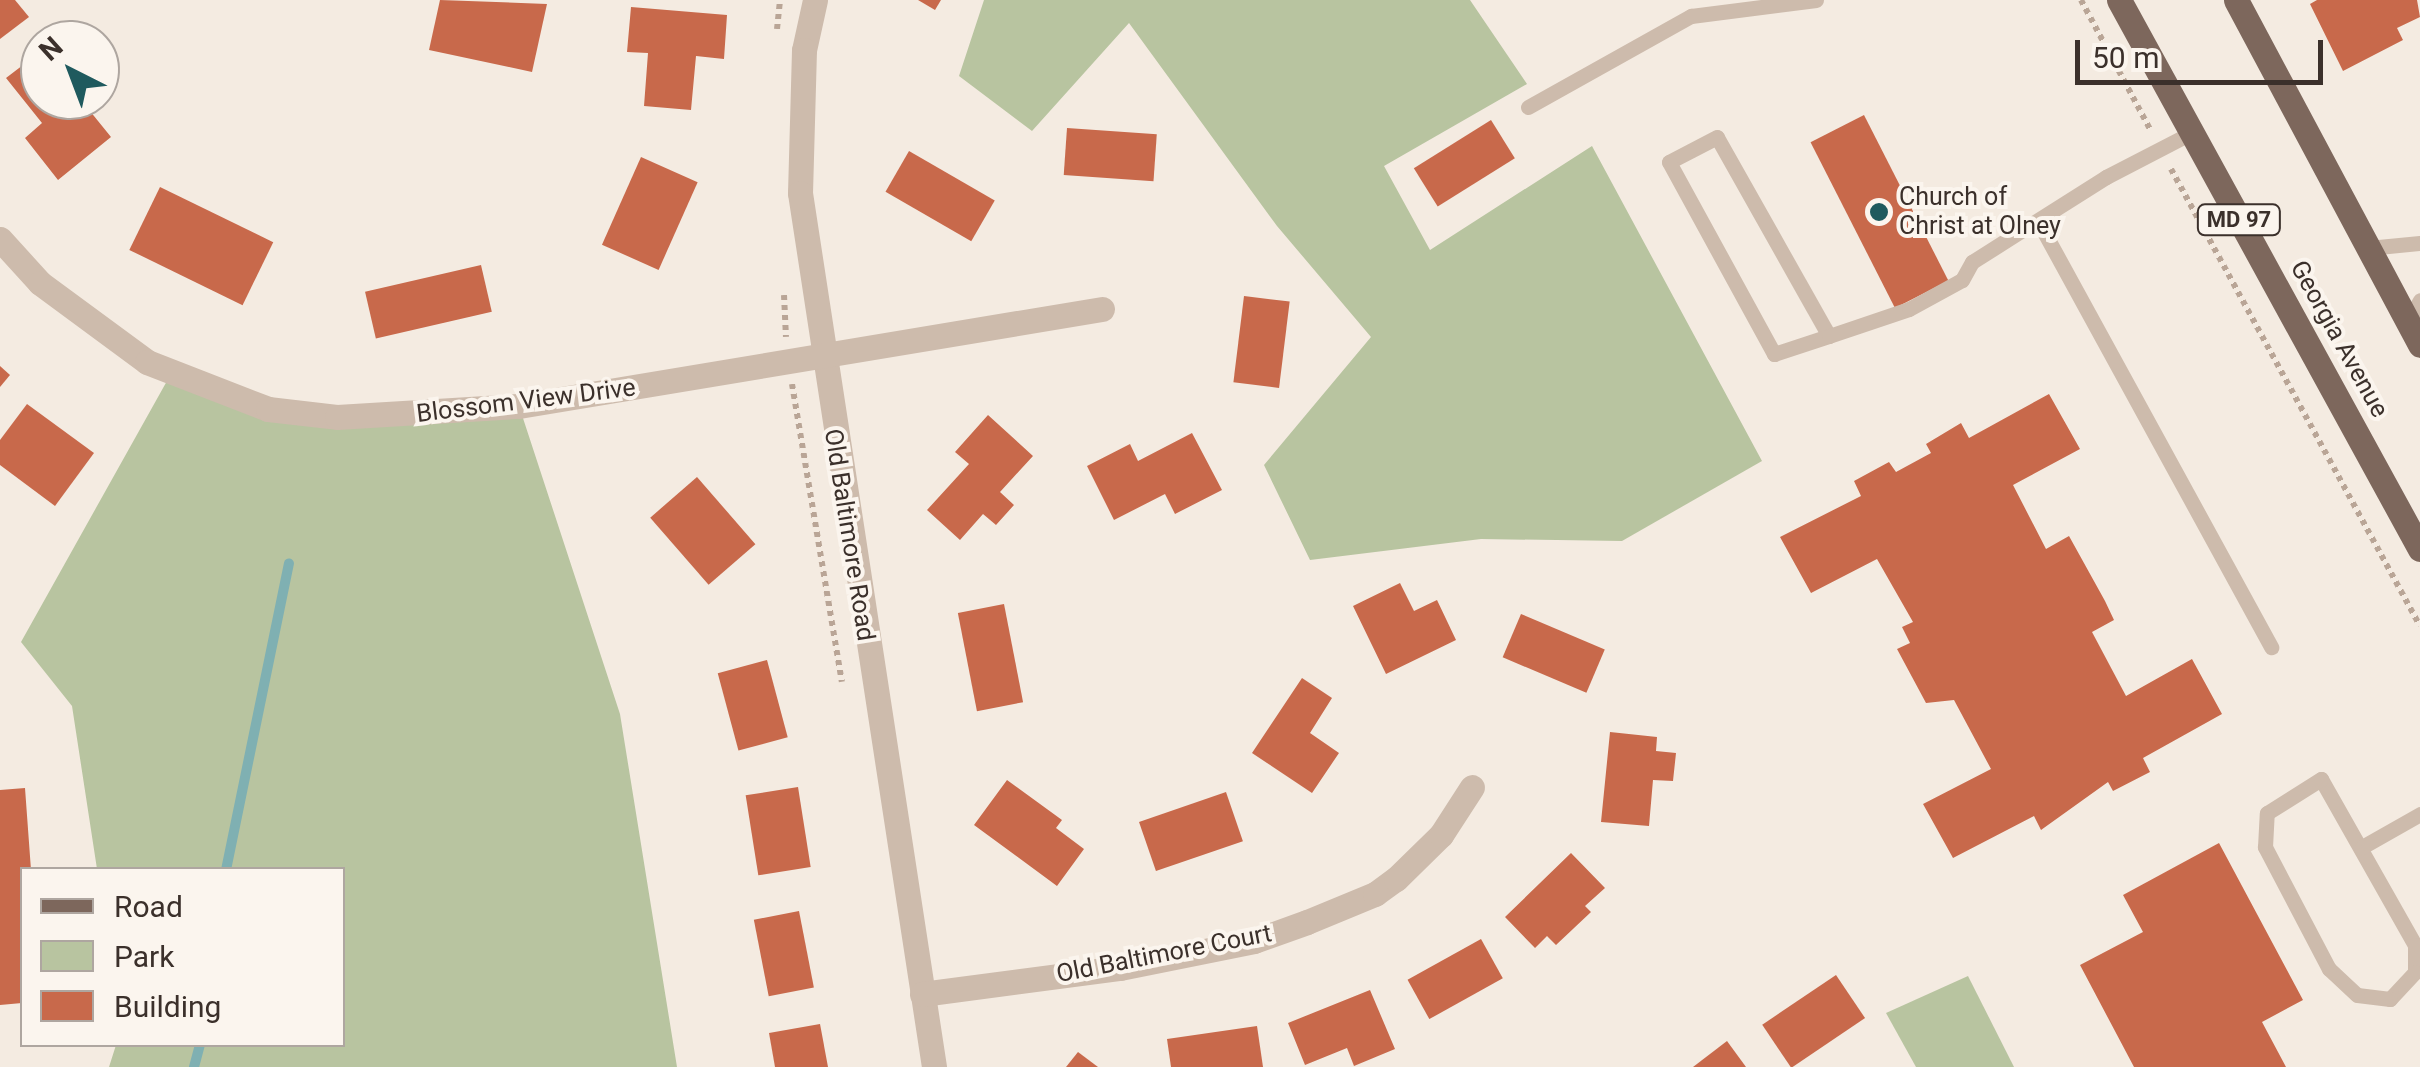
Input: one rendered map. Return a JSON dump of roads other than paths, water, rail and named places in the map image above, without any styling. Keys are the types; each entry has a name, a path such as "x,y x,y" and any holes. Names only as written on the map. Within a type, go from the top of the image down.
{"main road":[{"name":"Georgia Avenue","path":"2119,0 2420,549"},
{"path":"2236,0 2368,248 2414,310 2420,344"}],"street":[{"name":"Old Baltimore Road","path":"815,0 804,50 800,193 821,358 934,1067"},
{"name":"Blossom View Drive","path":"0,238 40,283 146,362 268,409 337,417 433,416 821,358 1102,309"},
{"name":"Old Baltimore Court","path":"922,994 1120,968 1289,928 1375,894 1396,878 1440,835 1472,787"}],"lane":[{"path":"1528,107 1691,16 1816,0"},
{"path":"1828,336 1717,137 1670,162 1774,354 1828,336 1909,308 1962,280 1972,262 2191,133"},
{"path":"2038,221 2271,647"},
{"path":"2368,248 2420,243"},
{"path":"2321,780 2362,847 2415,945 2415,972 2390,999 2356,994 2329,969 2264,848 2266,813 2321,780"},
{"path":"2362,847 2420,814"}],"waterway":[{"path":"227,867 289,563"},
{"path":"194,1067 199,1047"}],"place":[{"name":"Church of Christ at Olney","path":"1879,212"}]}
